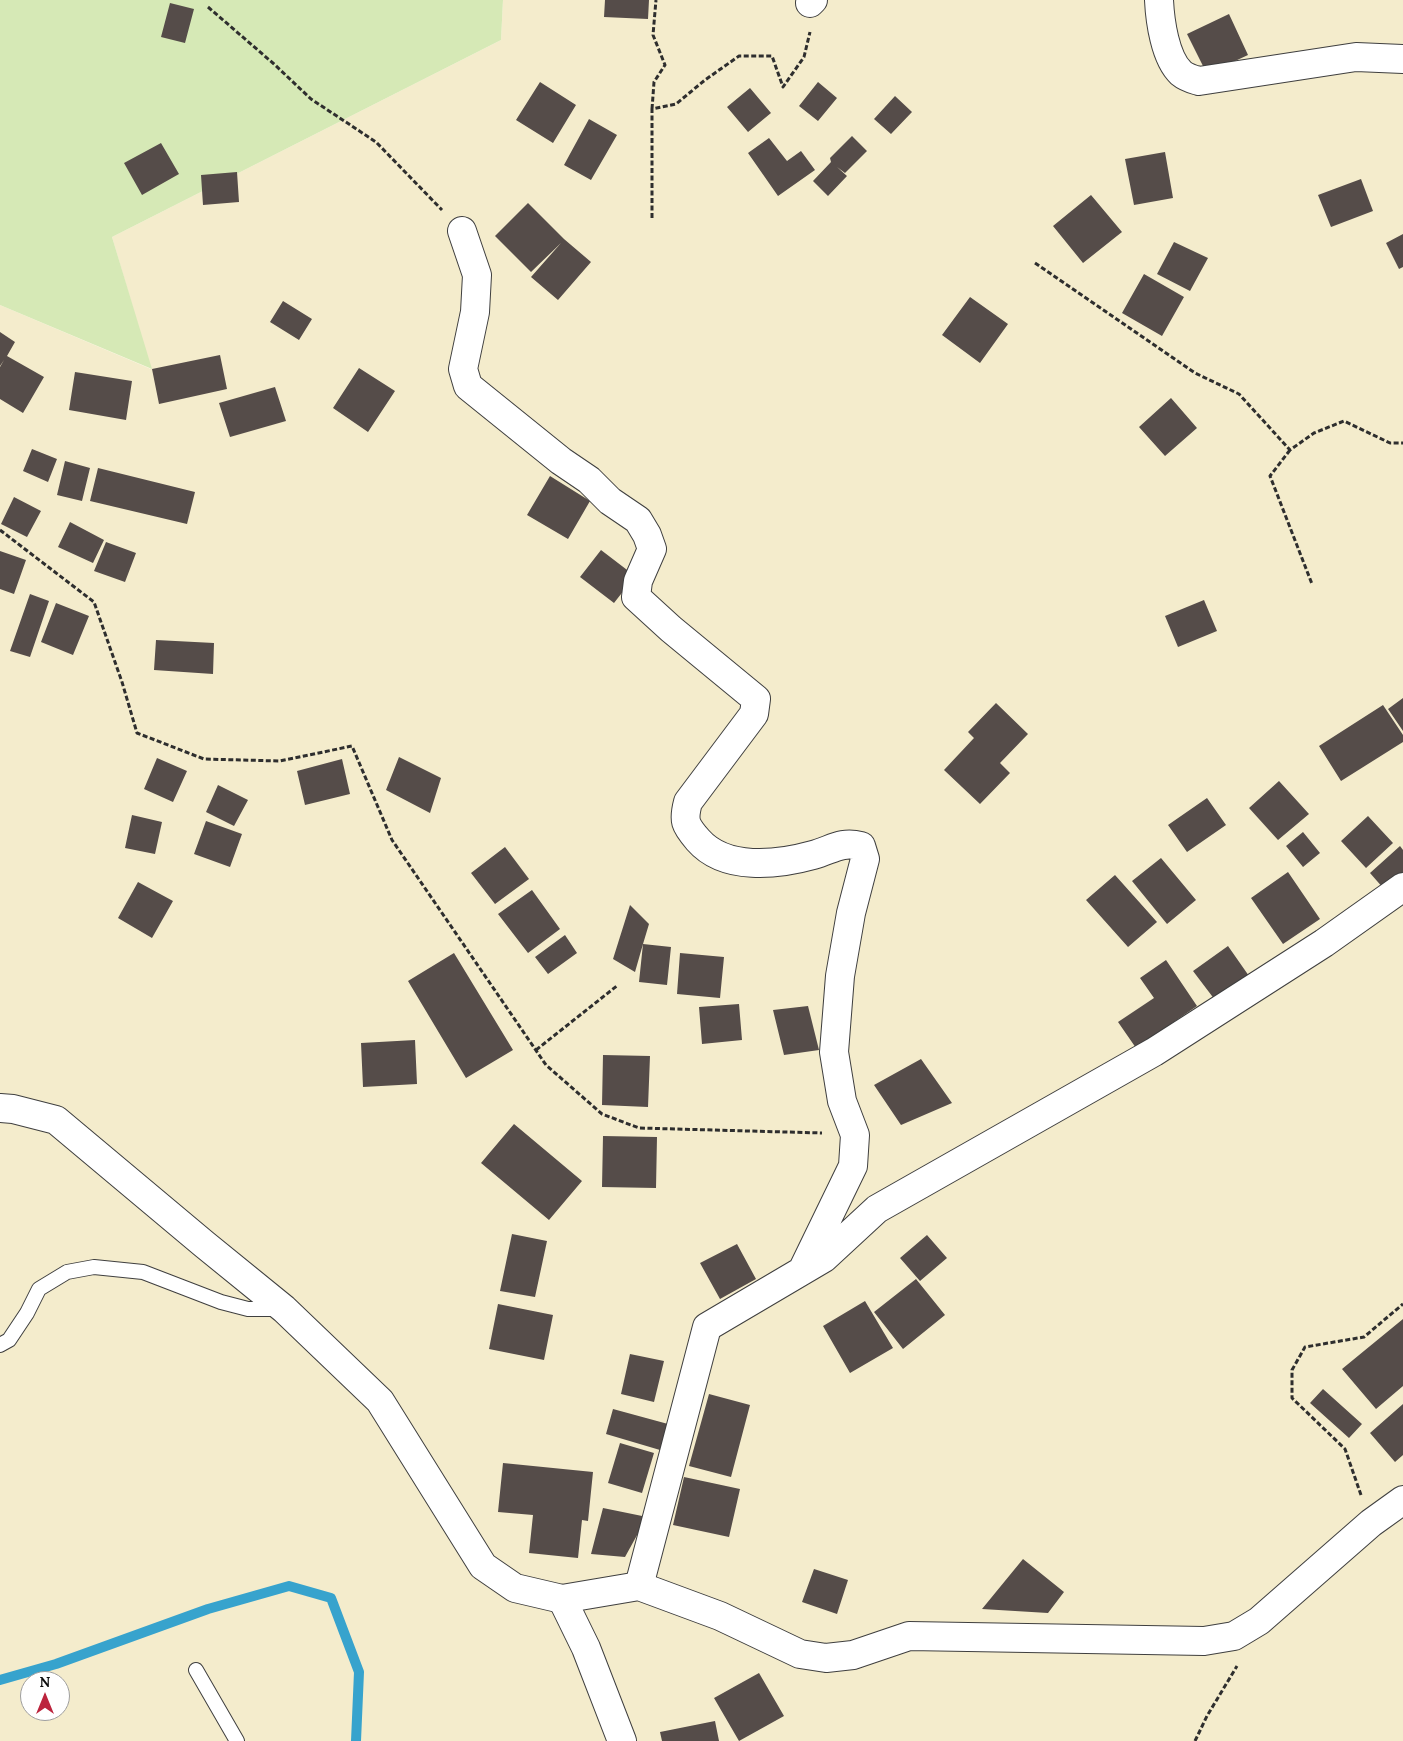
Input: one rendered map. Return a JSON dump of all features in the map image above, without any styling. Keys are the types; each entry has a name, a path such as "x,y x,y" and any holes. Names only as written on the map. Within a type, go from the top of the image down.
{"street":[{"path":"1159,0 1164,36 1172,60 1180,72 1187,78 1199,81 1356,58 1403,59"},
{"path":"462,231 477,275 475,312 463,369 468,386 553,455 589,480 610,501 638,520 647,535 652,549 638,581 636,596 671,629 756,700 754,714 688,802 684,817 690,832 706,850 719,856 764,864 813,855 848,843 861,846 865,858 851,913 840,976 834,1052 842,1101 855,1135 853,1166 802,1271"},
{"path":"639,1586 707,1327 824,1258 877,1209 1154,1052 1324,943 1403,887"},
{"path":"0,1108 13,1109 56,1120 284,1309 380,1401 483,1566 516,1588 562,1599 639,1586 720,1616 800,1654 826,1658 853,1655 909,1636 1204,1641 1234,1636 1259,1621 1370,1523 1403,1500"},
{"path":"562,1599 586,1648 622,1741"}],"lane":[{"path":"0,1345 9,1340 27,1313 39,1290 67,1272 94,1267 143,1272 221,1302 248,1309 284,1309"},
{"path":"196,1670 237,1741"}],"path":[{"path":"652,218 652,109 654,82 665,65 653,35 656,0"},
{"path":"652,109 676,104 738,56 772,56 783,87 804,58 811,27 812,2"},
{"path":"208,7 310,98 376,142 462,231"},
{"path":"1035,263 1195,373 1239,394 1290,450"},
{"path":"1312,584 1270,476 1290,450 1314,433 1344,421 1390,443 1403,443"},
{"path":"0,530 94,602 138,733 204,759 280,761 352,746 392,840 546,1065 602,1114 639,1128 855,1135"},
{"path":"536,1050 618,985"},
{"path":"1370,1523 1345,1449 1292,1398 1292,1370 1305,1347 1364,1337 1403,1304"},
{"path":"1195,1741 1207,1716 1240,1661"}],"shaded area":[{"path":"503,0 1403,0 1403,1741 0,1741 0,305 151,369 112,237 501,40"}],"green space":[{"path":"0,0 503,0 501,40 112,237 152,369 0,305"}],"building":[{"path":"605,0 649,0 648,19 604,17"},
{"path":"170,3 194,9 185,43 161,37"},
{"path":"1229,14 1248,55 1207,74 1187,34"},
{"path":"540,82 576,105 553,143 516,120"},
{"path":"818,82 837,98 818,121 799,106"},
{"path":"750,88 771,113 748,132 727,107"},
{"path":"895,96 912,112 891,134 874,119"},
{"path":"589,119 617,135 591,180 564,165"},
{"path":"852,136 867,151 845,173 837,167 847,176 828,196 813,181 831,162 830,158"},
{"path":"769,138 787,161 801,151 815,170 778,196 748,153"},
{"path":"161,143 179,174 142,195 124,163"},
{"path":"1165,152 1173,198 1134,205 1125,159"},
{"path":"237,172 239,202 203,205 201,175"},
{"path":"1361,179 1373,211 1331,227 1318,195"},
{"path":"1091,195 1122,232 1083,263 1053,226"},
{"path":"528,203 564,239 591,262 558,300 531,277 561,243 531,272 495,236"},
{"path":"1403,234 1403,267 1399,269 1386,243"},
{"path":"1174,242 1208,258 1190,291 1157,274"},
{"path":"1144,274 1184,297 1162,336 1122,313"},
{"path":"970,297 1008,324 980,363 942,335"},
{"path":"283,301 312,319 299,340 270,322"},
{"path":"0,332 15,342 7,356 44,377 23,413 0,399 0,367 4,360 0,366"},
{"path":"220,355 227,389 159,404 152,369"},
{"path":"359,368 395,391 368,432 333,408"},
{"path":"75,372 132,381 126,420 69,410"},
{"path":"275,387 286,421 230,437 219,403"},
{"path":"1171,398 1197,428 1165,456 1139,427"},
{"path":"32,449 57,459 48,482 23,471"},
{"path":"65,461 90,468 82,501 57,495"},
{"path":"98,468 195,492 187,524 90,501"},
{"path":"550,476 590,501 568,539 527,515"},
{"path":"14,497 41,511 27,537 1,524"},
{"path":"70,522 104,540 93,563 58,547"},
{"path":"106,542 136,553 125,582 94,571"},
{"path":"601,550 635,576 614,603 580,577"},
{"path":"0,551 26,560 14,594 0,589"},
{"path":"30,594 49,601 30,657 10,651"},
{"path":"1204,600 1217,631 1178,647 1165,616"},
{"path":"56,603 89,616 73,655 41,642"},
{"path":"156,640 214,643 213,674 154,670"},
{"path":"1403,698 1403,731 1388,709"},
{"path":"996,703 1028,734 1000,763 1010,773 980,804 944,770 974,738 968,732"},
{"path":"1383,705 1403,735 1403,742 1341,781 1319,746"},
{"path":"399,757 441,778 430,813 386,790"},
{"path":"157,758 187,771 173,802 144,789"},
{"path":"342,759 350,794 305,805 297,771"},
{"path":"1279,781 1309,814 1278,840 1249,808"},
{"path":"218,785 248,800 234,826 206,812"},
{"path":"1207,798 1226,825 1187,852 1168,825"},
{"path":"132,815 162,822 155,854 125,848"},
{"path":"1368,816 1393,843 1366,868 1341,841"},
{"path":"206,821 242,834 230,867 194,854"},
{"path":"1303,832 1320,853 1303,867 1286,846"},
{"path":"1400,846 1403,850 1403,872 1384,889 1370,873"},
{"path":"505,847 529,879 495,904 471,873"},
{"path":"1161,858 1196,900 1167,924 1132,881"},
{"path":"1288,872 1320,919 1283,944 1251,898"},
{"path":"1115,875 1157,922 1128,947 1086,900"},
{"path":"138,882 173,901 152,938 118,918"},
{"path":"532,890 560,929 528,953 498,914"},
{"path":"630,905 649,924 635,972 613,959"},
{"path":"565,935 577,953 548,974 535,957"},
{"path":"643,944 671,947 667,985 639,982"},
{"path":"1228,946 1249,976 1215,1000 1193,971"},
{"path":"454,953 513,1050 466,1078 408,981"},
{"path":"680,953 724,957 720,998 677,994"},
{"path":"1166,960 1197,1006 1136,1048 1118,1022 1154,998 1140,978"},
{"path":"739,1004 742,1040 702,1044 699,1007"},
{"path":"808,1006 819,1050 784,1055 773,1010"},
{"path":"415,1040 417,1084 363,1087 361,1043"},
{"path":"603,1055 650,1056 648,1107 602,1105"},
{"path":"921,1059 952,1103 901,1125 874,1085"},
{"path":"514,1124 582,1181 549,1220 481,1163"},
{"path":"603,1136 657,1137 656,1188 602,1187"},
{"path":"512,1234 547,1241 535,1297 500,1291"},
{"path":"927,1235 947,1258 920,1281 900,1258"},
{"path":"737,1244 756,1279 720,1299 700,1263"},
{"path":"916,1279 945,1315 903,1349 874,1312"},
{"path":"865,1301 893,1348 850,1373 823,1326"},
{"path":"498,1304 553,1315 544,1360 489,1349"},
{"path":"1403,1319 1403,1386 1376,1409 1342,1369"},
{"path":"630,1354 664,1361 654,1402 621,1394"},
{"path":"1323,1389 1362,1424 1349,1438 1310,1403"},
{"path":"709,1394 750,1405 731,1477 689,1466"},
{"path":"1403,1404 1403,1455 1395,1462 1370,1433"},
{"path":"613,1409 668,1424 660,1450 606,1434"},
{"path":"620,1443 654,1453 642,1493 608,1483"},
{"path":"503,1463 593,1472 588,1521 582,1520 578,1558 529,1553 533,1515 498,1512"},
{"path":"684,1477 740,1489 729,1537 673,1525"},
{"path":"603,1508 647,1517 625,1557 591,1554"},
{"path":"1023,1559 1064,1592 1048,1613 982,1609"},
{"path":"814,1569 848,1580 837,1614 802,1602"},
{"path":"759,1673 784,1716 739,1741 714,1698"},
{"path":"715,1721 719,1741 662,1741 660,1732"}],"waterway":[{"path":"0,1680 56,1664 208,1609 289,1586 331,1598 359,1672 356,1741"}]}
